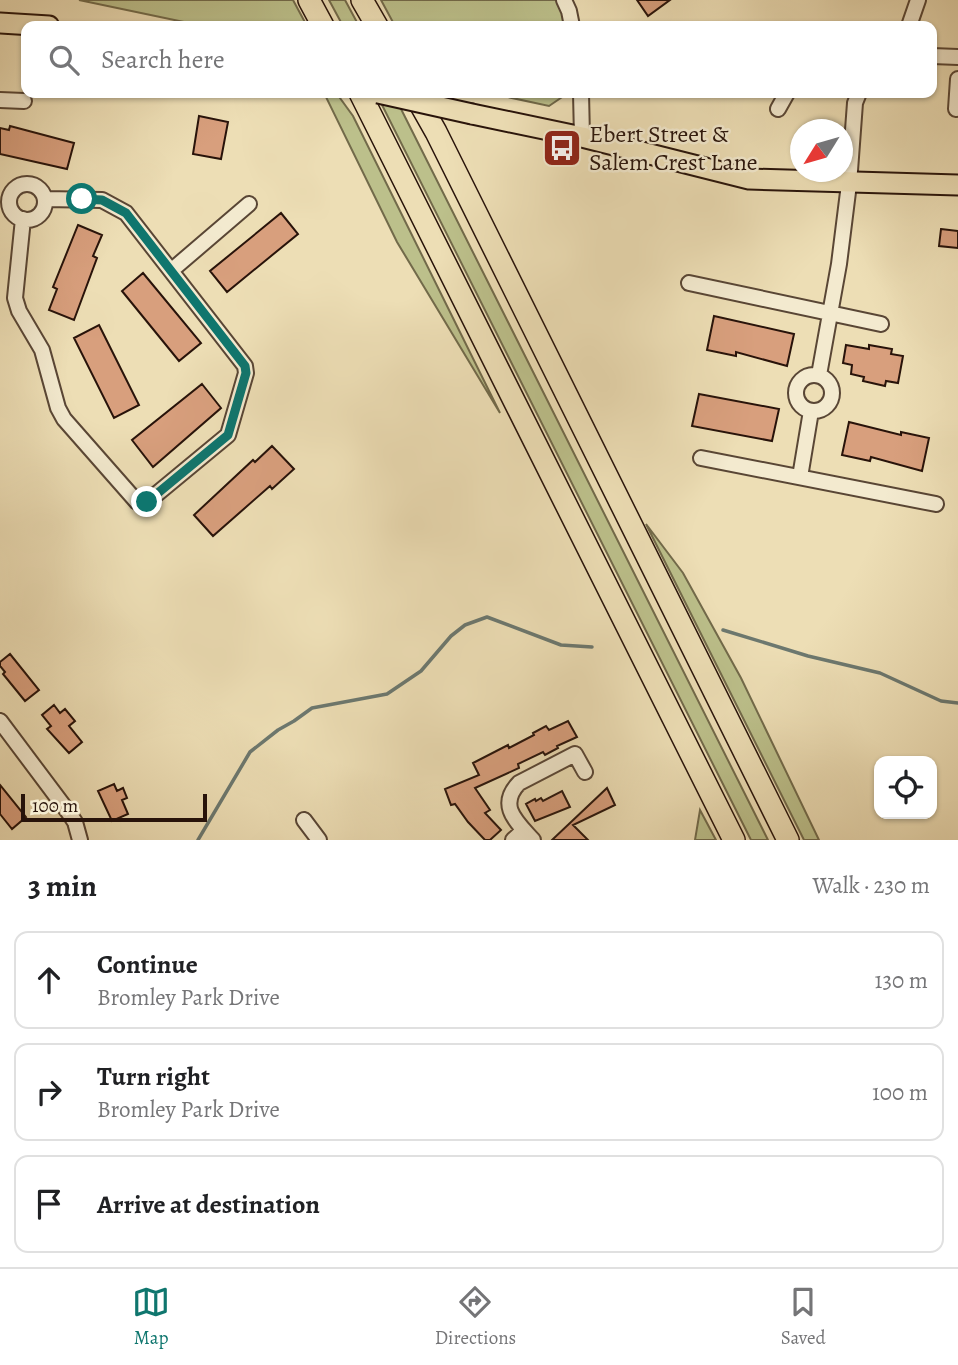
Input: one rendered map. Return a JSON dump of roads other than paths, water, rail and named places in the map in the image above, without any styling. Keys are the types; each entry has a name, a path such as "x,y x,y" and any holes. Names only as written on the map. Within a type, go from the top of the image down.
{"highway":[{"path":"309,0 320,21"},
{"path":"362,0 374,21"},
{"path":"363,98 734,840"},
{"path":"417,98 788,840"}],"main road":[{"path":"0,23 21,24"},
{"path":"400,98 582,137 749,179 849,184 958,185"}],"street":[{"path":"564,0 571,21"},
{"path":"911,21 918,0"},
{"path":"937,56 958,57"},
{"path":"956,108 958,79"},
{"path":"580,98 582,137"},
{"path":"778,109 784,98"},
{"path":"819,375 839,264 857,98"},
{"path":"0,100 24,101"},
{"path":"27,184 42,191 45,200 39,215 23,219 15,215 5,199 19,186 27,184"},
{"path":"23,219 14,284 15,298 19,311 43,350 58,408 64,419 118,482 137,502 147,502 225,440 246,373 245,366 135,223 114,205 102,200 45,200"},
{"path":"172,270 249,204"},
{"path":"689,283 881,324"},
{"path":"809,375 819,375 827,380 832,388 832,398 827,407 811,411 801,406 796,398 796,388 800,380 809,375"},
{"path":"800,477 811,411"},
{"path":"701,458 936,504"},
{"path":"0,721 69,813 75,822 80,840"},
{"path":"523,837 509,807 509,797 519,783 576,754 585,772"},
{"path":"304,820 318,840"}],"waterway":[{"path":"198,840 250,752 312,708 387,694 421,671 451,636 465,625 487,617 561,645 592,647"},
{"path":"723,630 808,656 880,673 941,701 958,703"}],"place":[{"name":"Ebert Street & Salem Crest Lane","path":"562,148"}]}
